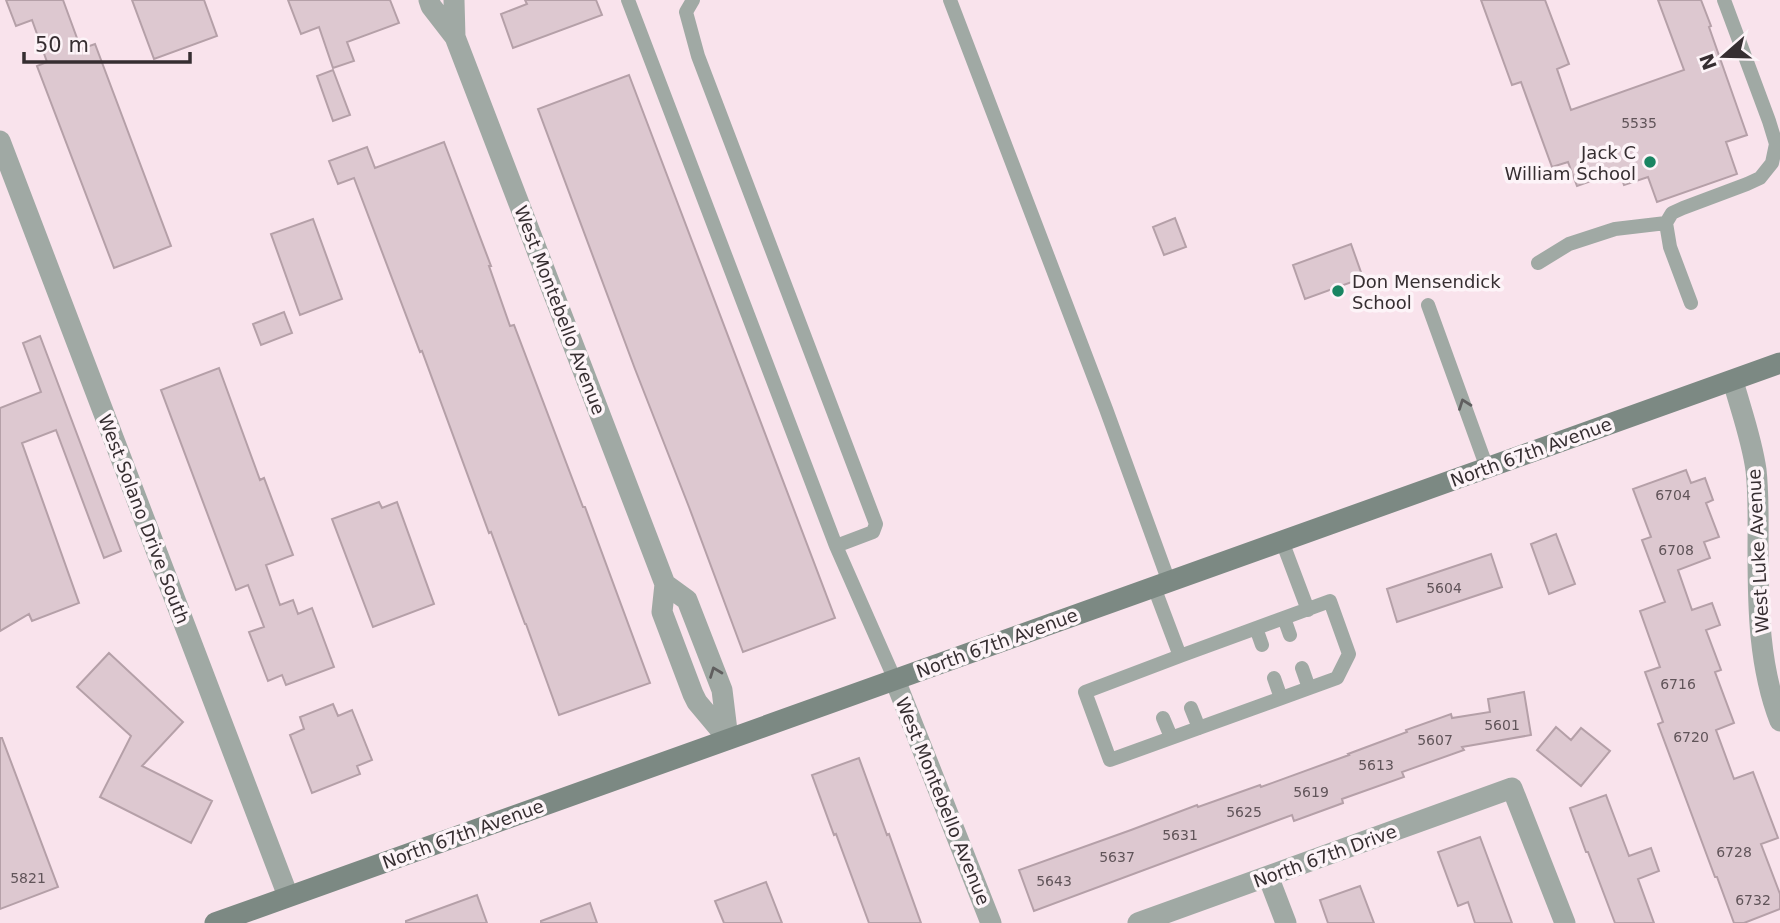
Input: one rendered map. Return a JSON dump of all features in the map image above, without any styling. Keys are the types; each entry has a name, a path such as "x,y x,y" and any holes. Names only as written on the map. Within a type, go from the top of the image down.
{"main road":[{"name":"North 67th Avenue","path":"215,923 1780,363"}],"street":[{"name":"West Montebello Avenue","path":"429,0 455,37 665,584 662,612 697,702 728,739"},
{"name":"West Montebello Avenue","path":"454,0 455,37"},
{"name":"West Solano Drive South","path":"0,141 288,896"},
{"name":"West Luke Avenue","path":"1733,381 1756,469 1761,634 1773,702 1780,721"},
{"name":"West Montebello Avenue","path":"895,680 991,923"},
{"name":"North 67th Drive","path":"1138,923 1512,788 1565,923"},
{"path":"1268,876 1286,923"}],"lane":[{"path":"628,0 835,546 895,680"},
{"path":"693,0 686,12 698,57 876,524 873,533 835,546"},
{"path":"950,0 1106,409 1161,585 1179,674"},
{"path":"1691,303 1670,247 1665,223 1672,213 1760,178 1772,163 1776,144 1724,0"},
{"path":"1538,263 1569,244 1615,229 1665,223"},
{"path":"1428,305 1487,468"},
{"path":"1282,541 1308,610"},
{"path":"1330,601 1349,654 1337,678 1110,760 1085,692 1308,610 1330,601"},
{"path":"1284,618 1290,635"},
{"path":"1256,628 1262,645"},
{"path":"1302,668 1309,688"},
{"path":"1145,669 1151,685"},
{"path":"1274,678 1282,698"},
{"path":"1192,708 1199,728"},
{"path":"1163,718 1171,737"}],"building":[{"path":"6,0 63,0 81,49 95,44 171,246 114,268 37,66 47,62 32,20 16,26"},
{"path":"132,0 204,0 217,36 154,59"},
{"path":"288,0 390,0 399,23 347,42 354,61 333,68 319,27 301,34"},
{"path":"525,0 596,0 602,15 513,48 501,14 527,4"},
{"path":"1481,0 1545,0 1569,64 1557,69 1571,110 1684,70 1658,0 1701,0 1747,135 1726,142 1737,174 1657,202 1648,177 1624,185 1619,171 1577,186 1568,162 1552,167 1521,82 1512,85"},
{"path":"333,70 350,115 333,121 317,76"},
{"path":"629,75 835,618 743,652 538,109"},
{"path":"444,142 491,266 510,326 514,325 650,683 559,715 354,178 338,184 329,161 367,147 375,168"},
{"path":"1175,218 1186,247 1164,255 1153,227"},
{"path":"313,219 342,299 300,315 271,234"},
{"path":"1351,244 1363,278 1305,299 1293,265"},
{"path":"284,312 292,333 261,345 253,324"},
{"path":"40,336 121,551 104,558 56,430 22,443 79,603 32,621 29,614 0,631 0,408 41,392 23,343"},
{"path":"219,368 260,480 264,478 293,555 266,565 280,605 293,600 298,614 312,608 334,667 286,685 282,675 268,681 249,632 264,627 248,585 236,590 161,390"},
{"path":"1686,470 1691,483 1705,478 1713,500 1706,503 1719,537 1704,542 1710,558 1678,570 1692,610 1712,603 1720,625 1706,630 1721,670 1715,672 1734,723 1716,730 1734,779 1753,772 1778,838 1761,844 1780,894 1780,909 1744,923 1734,923 1715,877 1658,724 1663,722 1645,672 1660,667 1640,611 1665,602 1642,540 1651,537 1633,489"},
{"path":"379,502 382,508 397,502 434,604 373,627 332,519"},
{"path":"1556,534 1575,584 1549,594 1531,544"},
{"path":"1491,554 1502,587 1397,622 1387,589"},
{"path":"109,653 183,722 142,766 212,801 191,843 100,797 131,736 77,687"},
{"path":"1524,692 1531,735 1462,747 1464,750 1402,772 1404,777 1342,799 1343,803 1294,821 1292,815 1034,911 1019,870 1197,805 1198,807 1260,785 1261,787 1451,714 1452,718 1490,712 1488,699"},
{"path":"333,704 338,716 352,710 372,760 357,766 360,774 312,793 290,735 304,729 300,717"},
{"path":"1556,727 1571,740 1581,728 1610,751 1581,786 1537,750"},
{"path":"0,738 58,887 0,909"},
{"path":"859,758 921,923 869,923 836,834 834,835 812,775"},
{"path":"1606,795 1629,856 1651,848 1659,871 1638,879 1654,923 1615,923 1586,852 1570,808"},
{"path":"1480,837 1512,923 1475,923 1468,902 1458,906 1438,852"},
{"path":"766,882 782,923 724,923 715,901"},
{"path":"1360,886 1374,923 1328,923 1320,900"},
{"path":"477,895 487,923 406,923 406,921"},
{"path":"590,903 597,923 541,923 541,921"}],"place":[{"name":"Jack C William School","path":"1650,162"},
{"name":"Don Mensendick School","path":"1338,291"}]}
